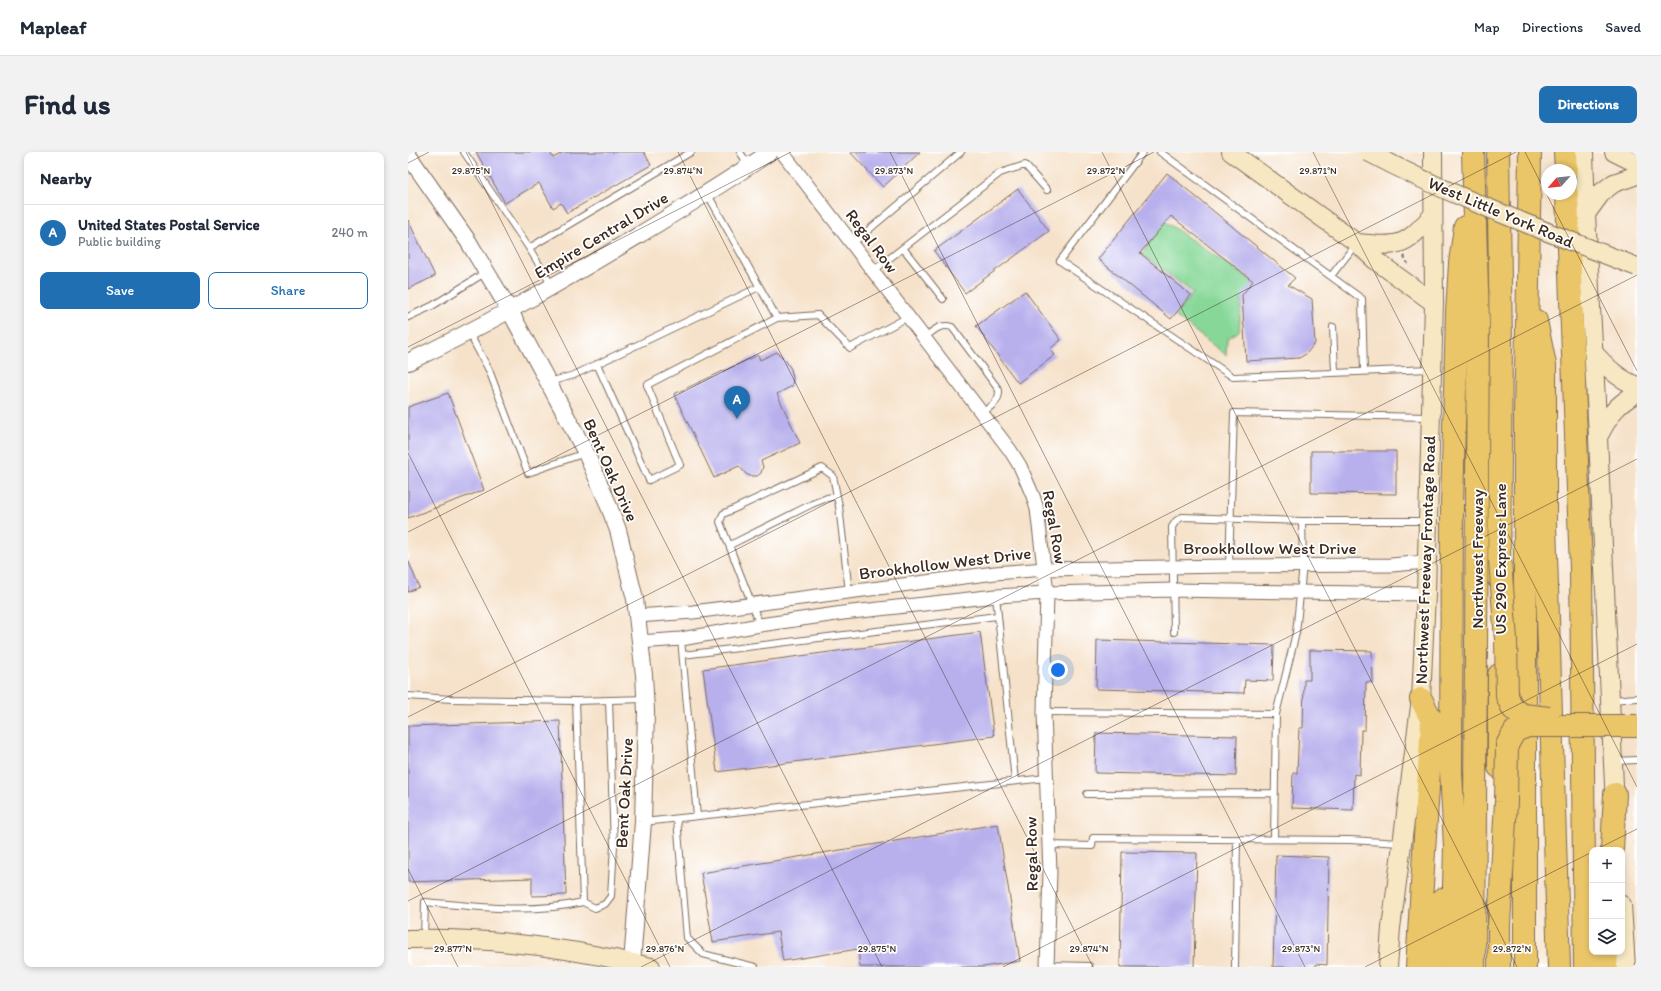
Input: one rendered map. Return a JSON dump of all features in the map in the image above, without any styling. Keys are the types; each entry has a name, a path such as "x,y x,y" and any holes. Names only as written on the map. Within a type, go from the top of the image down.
{"highway":[{"name":"US 290 Express Lane","path":"1498,152 1501,342 1499,967"},
{"path":"1525,967 1525,414 1530,152"},
{"path":"1565,152 1566,164"},
{"path":"1452,967 1455,846 1451,770 1452,505 1457,312 1460,263 1473,160"},
{"name":"Northwest Freeway","path":"1473,160 1478,323 1474,967"},
{"path":"1566,200 1581,569 1585,967"},
{"path":"1528,284 1545,365 1545,523 1559,967"},
{"path":"1500,560 1506,640 1507,696 1513,709 1523,715 1539,718 1637,718"},
{"path":"1418,967 1432,721 1421,699"},
{"path":"1499,925 1506,802 1507,745 1514,731 1528,726 1637,726"},
{"path":"1430,967 1441,914 1451,770"},
{"path":"1612,847 1614,794"},
{"path":"1452,967 1476,805"},
{"path":"1606,967 1622,959"}],"main road":[{"path":"1230,152 1357,243 1375,260 1434,303"},
{"name":"West Little York Road","path":"1368,152 1426,181 1508,216 1637,267"},
{"name":"Northwest Freeway Frontage Road","path":"1388,967 1391,928 1421,699 1426,594 1434,303 1433,152"},
{"path":"1584,152 1614,794 1618,847"},
{"path":"1614,152 1637,165"},
{"path":"1586,214 1602,192 1614,183 1637,175"},
{"path":"1357,243 1390,246 1404,242 1414,235 1433,215"},
{"path":"1593,352 1610,371 1637,386"},
{"path":"1598,437 1613,411 1622,402 1637,393"},
{"path":"1622,919 1622,959"},
{"path":"416,938 530,946 632,962 651,967"}],"street":[{"name":"Empire Central Drive","path":"408,362 469,333 553,288 707,193 770,152"},
{"name":"Regal Row","path":"782,152 1010,450 1028,481 1037,509 1047,592 1044,712 1049,845 1049,923 1047,966"},
{"name":"Bent Oak Drive","path":"408,156 468,240 510,311 586,453 618,530 635,599 646,698 643,822 632,962"},
{"name":"Brookhollow West Drive","path":"636,616 693,612 995,573 1044,569 1173,566 1391,566 1427,562"},
{"path":"916,584 918,605"},
{"path":"639,642 681,639 760,625 918,605 1047,592 1173,590 1426,594"}],"lane":[{"path":"464,152 530,248 553,288"},
{"path":"530,248 692,152"},
{"path":"740,152 750,166"},
{"path":"852,244 961,152"},
{"path":"1143,152 1060,261 1233,377 1432,368"},
{"path":"1160,152 1362,299 1364,371"},
{"path":"873,271 1000,173 1025,165 1047,190"},
{"path":"707,193 777,318"},
{"path":"1330,276 1357,243"},
{"path":"903,248 943,299"},
{"path":"408,318 432,306 487,272"},
{"path":"549,382 574,375 759,287"},
{"path":"598,364 649,480 680,465 648,385 777,318 818,315 850,348 908,317"},
{"path":"924,338 939,326 946,325 952,328 999,390 997,402 982,413"},
{"path":"1333,327 1335,372"},
{"path":"469,333 489,370 528,473 586,453"},
{"path":"1229,566 1234,413 1430,417"},
{"path":"760,625 730,544 720,522 723,514 822,468 833,476 837,496 849,592"},
{"path":"730,544 812,504 837,496"},
{"path":"1174,632 1172,527 1176,521 1182,517 1230,520 1427,521"},
{"path":"1274,839 1276,714 1296,633 1299,591 1303,565 1302,521"},
{"path":"996,596 1015,781"},
{"path":"683,655 997,616"},
{"path":"681,639 698,816"},
{"path":"408,696 451,699 576,701 646,698"},
{"path":"1610,700 1637,698"},
{"path":"416,938 425,902 476,907 537,908 563,906 583,902 595,908 605,904 611,896 614,846 609,700"},
{"path":"576,701 583,902"},
{"path":"1044,712 1276,714"},
{"path":"1613,761 1637,760"},
{"path":"643,822 1046,778"},
{"path":"1087,794 1274,792"},
{"path":"677,819 687,938 703,954 755,967"},
{"path":"1049,845 1092,846 1093,838 1350,840 1402,844"},
{"path":"1235,967 1237,839"},
{"path":"1047,966 1089,966"}],"green space":[{"path":"1164,221 1256,284 1251,295 1242,297 1239,331 1227,339 1226,355 1175,316 1193,293 1142,254"}],"building":[{"path":"476,152 550,152 553,158 564,152 644,152 651,165 567,213 561,203 553,208 539,183 505,203"},
{"path":"850,152 920,152 883,187"},
{"path":"1167,173 1295,278 1288,285 1312,299 1315,343 1306,354 1299,358 1246,361 1242,295 1253,281 1171,216 1140,253 1191,295 1171,319 1098,259"},
{"path":"1018,189 1049,231 965,293 934,251"},
{"path":"408,220 435,276 408,289"},
{"path":"1025,291 1061,340 1050,349 1055,355 1018,383 976,326"},
{"path":"777,352 786,361 791,369 793,378 792,386 777,394 800,443 761,461 763,467 761,473 757,476 750,476 746,474 739,466 714,478 674,394 758,355 760,360"},
{"path":"448,393 484,490 408,518 408,407"},
{"path":"1311,451 1396,451 1396,494 1311,493"},
{"path":"408,560 419,587 408,592"},
{"path":"980,632 994,736 717,772 703,669"},
{"path":"1097,640 1274,645 1273,681 1245,680 1244,693 1096,689"},
{"path":"1310,650 1372,651 1373,682 1366,682 1365,730 1361,730 1360,775 1354,774 1353,810 1292,808 1293,773 1297,773 1299,728 1303,728 1304,680 1310,680"},
{"path":"560,721 566,895 532,896 532,878 408,882 408,726"},
{"path":"1096,733 1237,736 1236,776 1095,773"},
{"path":"998,824 1020,961 983,967 860,967 858,949 783,961 778,932 713,942 701,873"},
{"path":"1122,852 1197,853 1194,967 1120,967"},
{"path":"1276,855 1329,857 1327,965 1316,964 1316,967 1273,967"}],"place":[{"name":"United States Postal Service","path":"737,419"}]}
